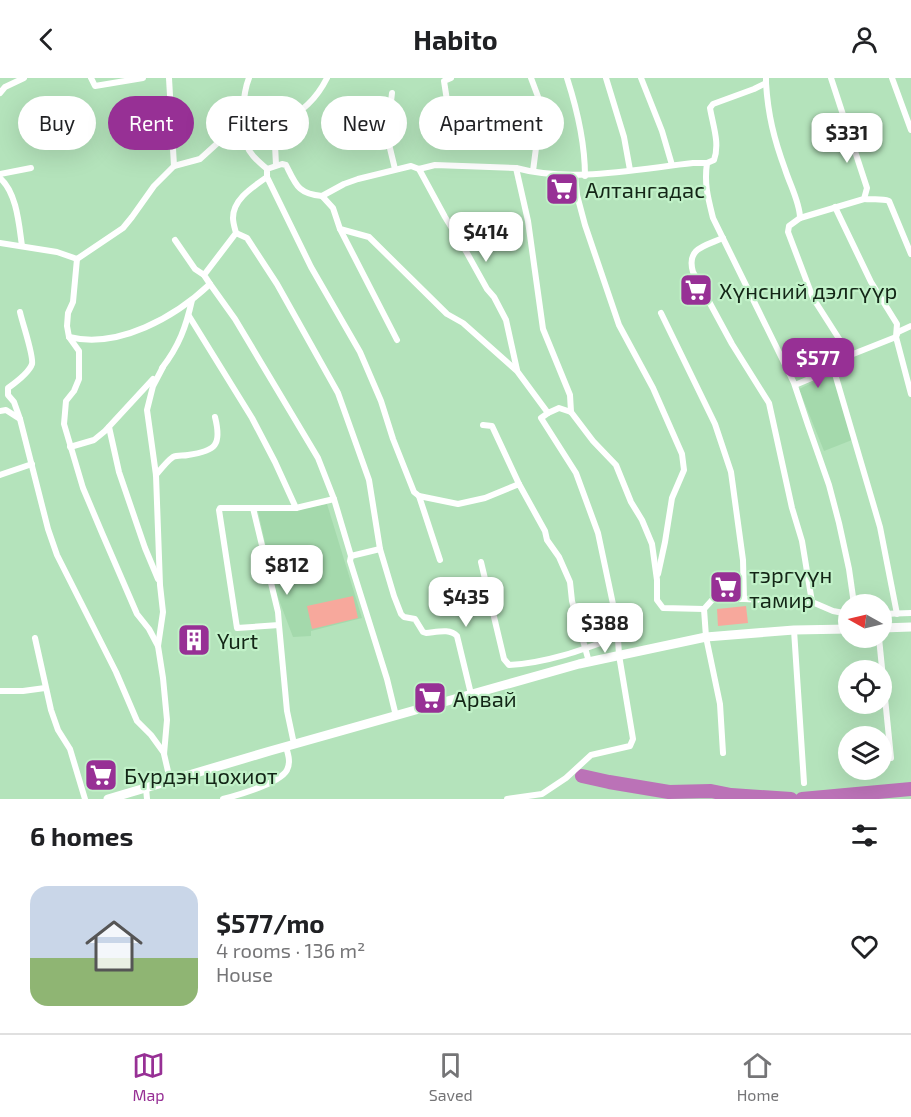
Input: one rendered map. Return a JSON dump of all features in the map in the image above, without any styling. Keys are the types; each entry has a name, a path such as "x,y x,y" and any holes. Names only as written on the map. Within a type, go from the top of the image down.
{"main road":[{"path":"892,628 911,627"},
{"path":"108,799 471,694 619,655 706,637 838,629"}],"street":[{"path":"0,93 5,87 24,78"},
{"path":"91,78 95,86 143,78"},
{"path":"169,78 174,166"},
{"path":"245,96 249,78"},
{"path":"276,165 276,128 309,105 320,92 327,78"},
{"path":"446,96 444,81 452,78"},
{"path":"531,78 540,102 534,171"},
{"path":"567,78 581,135 585,176"},
{"path":"606,78 624,137 630,170"},
{"path":"641,78 662,131 672,165"},
{"path":"831,78 867,188 864,199"},
{"path":"892,78 911,130"},
{"path":"267,169 276,165 286,165 295,183 303,192 322,196 344,184 411,166 419,169 435,165 516,168 585,176 707,163 714,160 717,152 710,108 713,104 754,89 766,80"},
{"path":"766,80 767,108 773,136 793,195 800,207 800,218"},
{"path":"392,93 387,136 395,170"},
{"path":"77,259 123,228 153,186 174,166 200,159 210,150"},
{"path":"250,150 267,169 267,177 311,267 360,352 381,401 393,440 414,492 419,496 458,504 485,498 519,484"},
{"path":"707,163 705,178 713,218 795,385 832,494 853,594"},
{"path":"22,246 17,212 7,184 0,176 31,168"},
{"path":"516,168 528,221 543,329 570,395 571,412 593,441 616,465 631,502 642,520 652,544 657,600 663,608 704,609"},
{"path":"419,169 506,320 517,371"},
{"path":"575,175 577,195 585,225 619,326 653,388 682,454 684,470 672,498 657,580"},
{"path":"204,275 236,233 233,217 239,200 267,177"},
{"path":"322,196 333,208 340,229 397,340"},
{"path":"843,358 843,345 813,298 788,232 789,226 800,218 835,207 864,199 881,198 889,201 911,254"},
{"path":"835,207 871,282 897,324 896,337 911,394"},
{"path":"340,229 369,237 447,314 463,323 517,371 548,413"},
{"path":"236,233 247,238 277,284 338,393 369,480 380,549 401,614 404,617 415,619 423,632 451,631 457,636 471,694"},
{"path":"723,238 695,251 691,257 691,265 732,344 769,403 792,508 802,541 812,602"},
{"path":"175,240 195,269 204,275 235,319 318,458 334,499 396,716"},
{"path":"0,243 57,252 77,259"},
{"path":"77,259 73,302 68,313 67,326 69,337 79,351 79,379 74,391 66,401 64,424 83,488 137,614 149,629 158,646"},
{"path":"69,337 79,340 106,340 162,320 192,300 210,284"},
{"path":"70,447 94,440 109,427 163,367 178,346 192,300"},
{"path":"20,312 32,355 32,363 8,388 8,395 14,402 20,419 48,529 57,555 116,672 136,721 151,735 164,754"},
{"path":"660,313 715,424 731,472 743,560 744,598"},
{"path":"189,316 252,418 296,508"},
{"path":"897,614 880,527 852,438 835,370 843,358 896,337 898,332 911,326"},
{"path":"163,367 153,386 147,410 156,475 163,612 158,646 167,720 164,754 170,780"},
{"path":"795,385 835,370"},
{"path":"507,799 542,794 566,778 591,754 630,746 633,740 619,655 617,623 598,534 576,473 541,418 559,408 571,412"},
{"path":"0,411 6,410 20,419"},
{"path":"156,475 174,457 201,453 212,448 218,440 214,417"},
{"path":"483,425 492,426 519,484 545,531 547,540 559,556 570,582 572,602 590,662"},
{"path":"109,427 119,471 160,585"},
{"path":"0,475 32,464"},
{"path":"419,496 440,560"},
{"path":"279,625 237,628 219,510 222,507 296,508 334,499"},
{"path":"223,799 256,789 284,774 288,768 290,746 278,612 253,508"},
{"path":"351,556 380,549"},
{"path":"481,562 504,659 509,665 550,659 617,637"},
{"path":"723,753 720,704 706,637 704,609 713,599 744,598 812,602 838,612"},
{"path":"892,614 911,613"},
{"path":"794,630 804,783"},
{"path":"35,638 45,688 58,730 70,749 85,799"},
{"path":"880,648 888,726"},
{"path":"550,659 554,671"},
{"path":"0,691 45,688"},
{"path":"146,788 147,799"}],"shaded area":[{"path":"831,374 834,375 852,440 824,451 799,389"},
{"path":"327,504 362,618 311,631 311,636 293,637 276,592 258,511 296,510"},
{"path":"353,596 358,618 312,629 307,606"},
{"path":"746,606 748,623 718,626 717,609"}],"waterway":[{"path":"582,776 669,792 711,791 731,795 791,799"},
{"path":"802,799 911,789"}],"place":[{"name":"Алтангадас","path":"562,189"},
{"name":"Хүнсний дэлгүүр","path":"696,290"},
{"name":"тэргүүн тамир","path":"726,587"},
{"name":"Yurt","path":"194,640"},
{"name":"Арвай","path":"430,698"},
{"name":"Бүрдэн цохиот","path":"101,775"}]}
